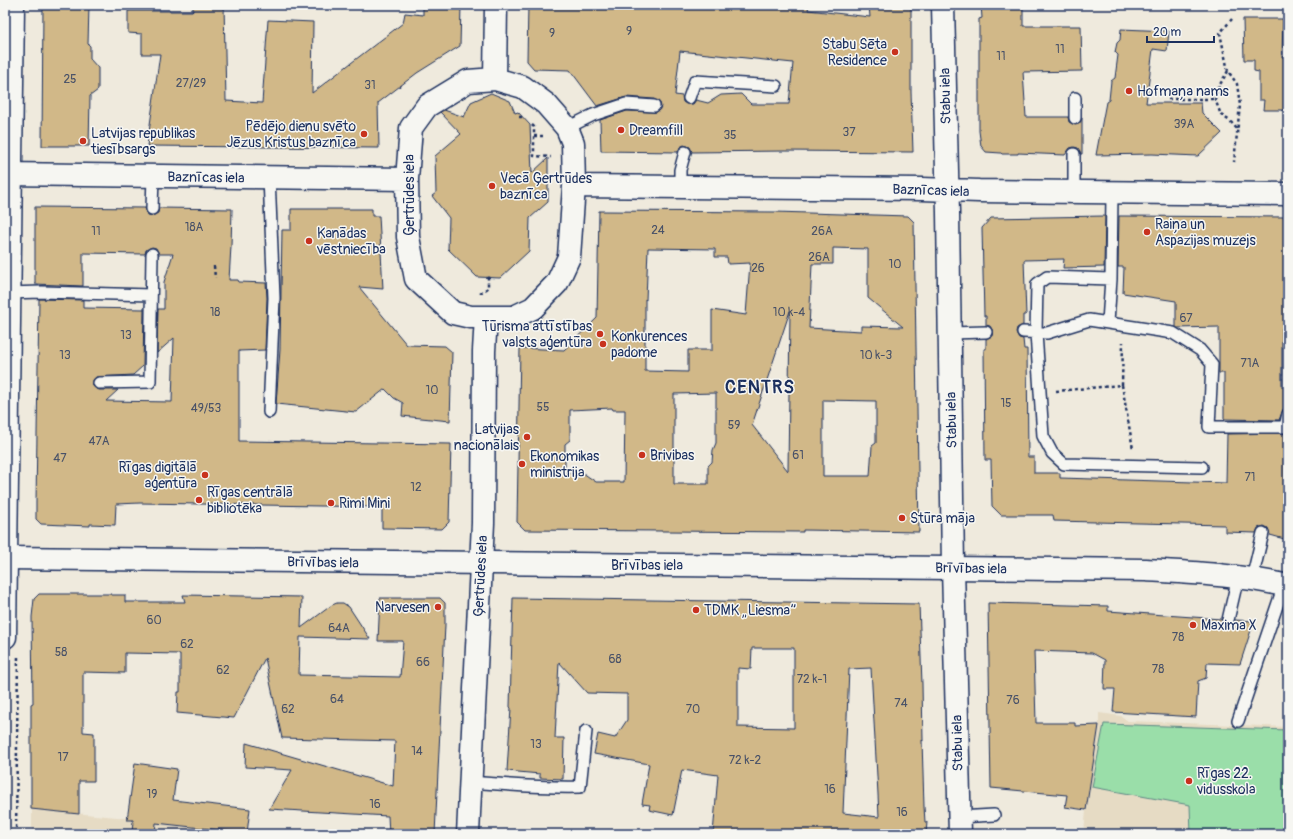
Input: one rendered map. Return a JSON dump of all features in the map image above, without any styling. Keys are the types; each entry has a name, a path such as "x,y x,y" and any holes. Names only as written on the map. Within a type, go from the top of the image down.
{"main road":[{"path":"495,79 496,5"},
{"name":"Stabu iela","path":"943,5 948,190 953,568 959,825"},
{"path":"10,10 7,174 5,558 12,645"},
{"name":"Ģertrūdes iela","path":"495,79 523,87 546,104 567,128 573,143 574,186 569,257 557,283 533,308 514,317 486,318 471,317 453,313 416,279 408,237 407,179 411,128 428,106 468,81 495,79"},
{"name":"Baznīcas iela","path":"7,174 407,179"},
{"name":"Baznīcas iela","path":"574,186 922,188 948,190 1112,193 1288,194"},
{"name":"Ģertrūdes iela","path":"468,834 481,564 484,351 486,318"},
{"name":"Brīvības iela","path":"5,558 1146,570 1213,574 1286,585"}],"lane":[{"path":"689,98 695,81 776,86"},
{"path":"1075,98 1075,118"},
{"path":"567,128 593,115 626,104 654,106"},
{"path":"680,187 680,170 685,152"},
{"path":"1074,154 1074,192"},
{"path":"152,209 153,176"},
{"path":"269,178 274,298 269,412"},
{"path":"1108,322 1111,279 1112,193"},
{"path":"99,384 150,382 152,254"},
{"path":"1111,279 1047,277 1037,284 1036,333 1043,436 1052,453 1064,464 1202,467"},
{"path":"7,293 42,292 151,295"},
{"path":"1023,332 1047,333 1089,320 1173,333 1200,350 1212,364 1209,427 1285,427 1288,414"},
{"path":"950,333 986,332"},
{"path":"1228,620 1263,533"},
{"path":"1238,722 1286,585"},
{"path":"471,782 580,788 586,731"},
{"path":"959,825 994,815"}],"path":[{"path":"1232,19 1220,34 1228,71 1237,84 1240,105 1234,162"},
{"path":"1228,71 1219,86 1215,99 1222,115 1230,121 1237,130"},
{"path":"1168,99 1215,99"},
{"path":"519,117 525,117 534,127 536,136 534,156 552,157 551,164"},
{"path":"214,266 215,278"},
{"path":"480,293 488,288 488,276"},
{"path":"1124,325 1122,385 1136,466"},
{"path":"1040,393 1122,385"},
{"path":"12,645 16,834"}],"shaded area":[{"name":"Rīgas 22. vidusskola","path":"1099,713 1121,716 1128,721 1288,727 1288,834 1084,833 1099,725"},
{"path":"32,809 127,818 127,820 133,820 132,834 32,834"},
{"path":"156,823 253,834 155,834"}],"green space":[{"name":"Rīgas 22. vidusskola","path":"1104,724 1288,730 1288,834 1191,834 1190,805 1092,787"}],"building":[{"path":"43,5 89,5 88,44 90,46 90,59 98,68 98,90 90,96 89,146 42,146"},
{"path":"193,5 224,5 226,101 262,103 268,20 313,22 312,93 403,23 405,13 423,15 423,5 461,5 460,46 417,73 378,103 379,148 147,146 160,54 142,54 142,34 128,33 128,11 193,11"},
{"path":"528,5 663,5 698,8 698,5 809,5 808,10 870,17 869,5 911,5 913,152 692,152 690,147 684,145 680,147 678,152 601,151 600,120 627,111 657,112 661,107 660,103 654,99 626,97 597,106 570,70 534,69 527,61","holes":["680,51 793,63 789,104 751,104 741,94 721,95 708,103 696,100 693,104 686,104 683,102 682,96 675,95"]},
{"path":"981,5 1023,5 1023,26 1081,26 1082,71 1023,72 1026,117 1068,117 1069,122 1075,125 1079,124 1082,118 1082,154 1078,148 1074,147 1070,148 1065,155 1018,153 1002,154 986,152 981,146 979,131 979,19 982,18"},
{"path":"1243,19 1283,19 1282,57 1288,57 1288,110 1263,110 1264,100 1259,100 1259,72 1254,71 1254,60 1244,60"},
{"name":"Hofmaņa nams","path":"1121,29 1169,31 1167,51 1153,49 1146,103 1201,103 1202,113 1222,133 1198,156 1152,154 1096,155 1106,102 1109,100 1111,81 1115,78 1118,55 1115,52 1117,43 1120,40"},
{"name":"Vecā Ģertrūdes baznīca","path":"491,93 510,101 515,113 518,112 530,125 532,173 548,158 548,202 530,218 529,251 500,278 477,277 448,249 449,218 432,196 436,193 435,156 461,134 440,112 444,110 464,117 471,102"},
{"path":"35,207 145,208 148,215 152,216 158,213 159,208 232,209 229,280 266,283 267,298 265,350 239,351 239,441 451,444 449,522 442,529 382,528 382,507 140,503 116,504 115,525 90,524 90,526 41,524 36,519 39,299 83,300 83,308 144,309 143,366 133,375 96,377 93,380 93,386 99,390 118,390 106,401 172,402 174,338 157,353 158,309 164,309 164,282 173,254 159,254 156,248 152,247 146,250 145,254 83,253 83,286 35,284"},
{"path":"291,209 372,209 372,216 379,216 383,289 359,287 407,345 445,346 452,352 450,421 402,416 403,403 394,398 385,389 356,412 276,404 280,350 282,230 291,230"},
{"path":"599,211 775,212 908,216 914,222 919,532 803,530 803,532 525,530 517,522 520,348 564,350 597,318","holes":["648,248 715,249 715,257 727,257 728,264 750,263 746,315 712,310 712,350 688,350 688,372 645,371 645,299 646,300","833,248 868,249 868,298 903,327 861,326 861,331 809,328 812,264 833,264","790,311 788,471 752,425","716,393 716,443 713,450 712,462 708,466 708,484 674,484 674,394","823,400 876,401 876,443 872,446 870,476 823,476","612,408 613,410 625,410 624,482 596,482 583,473 565,473 565,444 570,440 570,410"]},
{"path":"1105,216 1104,267 1063,268 1064,259 1024,260 1026,315 1023,315 1023,325 1017,328 1016,332 1019,338 1023,339 1024,349 1027,349 1028,457 1034,457 1034,473 1060,473 1060,478 1226,483 1227,434 1288,433 1288,540 1270,535 1268,528 1264,526 1258,528 1256,533 1225,532 1225,525 1054,521 1053,515 1001,515 992,506 991,460 985,460 984,349 986,349 986,339 992,336 993,331 990,326 986,325 986,316 984,316 982,228 991,218"},
{"path":"1119,216 1288,217 1288,328 1282,328 1282,387 1288,388 1288,407 1283,410 1279,420 1224,419 1224,373 1219,373 1219,327 1177,328 1176,301 1123,293 1124,267 1118,267"},
{"path":"39,594 125,595 125,602 185,602 183,595 302,597 301,628 332,605 343,603 349,607 370,639 300,637 299,675 400,677 403,641 378,641 380,598 440,598 445,603 445,625 435,834 389,834 388,816 269,809 292,770 245,767 246,743 393,786 395,741 282,738 265,658 234,718 177,713 178,692 180,692 180,654 125,653 125,673 83,672 83,732 94,733 94,781 79,781 79,814 31,809 31,704 33,703 32,617 34,599"},
{"path":"513,598 919,604 924,807 925,822 927,822 926,834 713,834 718,775 682,770 673,815 649,810 650,805 642,804 649,764 594,754 598,734 615,738 627,720 627,694 587,693 559,662 555,738 564,738 563,779 540,778 540,774 507,771","holes":["752,648 794,648 794,728 738,727 738,668 751,669","871,668 878,794 879,817 843,813 849,669"]},
{"path":"988,603 1108,606 1108,611 1221,619 1223,625 1227,627 1233,625 1235,620 1254,621 1240,664 1207,663 1206,678 1198,681 1196,717 1113,712 1115,689 1104,689 1105,660 1092,653 1034,651 1036,723 1075,723 1075,726 1099,725 1086,810 1065,807 1067,795 991,788"},
{"path":"135,763 177,769 173,800 250,809 247,833 156,823 155,834 132,834 133,820 127,820"}],"place":[{"name":"Stabu Sēta Residence","path":"895,52"},
{"name":"Hofmaņa nams","path":"1129,91"},
{"name":"Dreamfill","path":"621,130"},
{"name":"Pēdējo dienu svēto Jēzus Kristus baznīca","path":"364,134"},
{"name":"Latvijas republikas tiesībsargs","path":"83,141"},
{"name":"Vecā Ģertrūdes baznīca","path":"492,186"},
{"name":"Raiņa un Aspazijas muzejs","path":"1147,232"},
{"name":"Kanādas vēstniecība","path":"309,241"},
{"name":"Tūrisma attīstības valsts aģentūra","path":"600,334"},
{"name":"Konkurences padome","path":"603,344"},
{"name":"Latvijas nacionālais","path":"527,437"},
{"name":"Brivibas","path":"642,455"},
{"name":"Ekonomikas ministrija","path":"522,464"},
{"name":"Rīgas digitālā aģentūra","path":"205,475"},
{"name":"Rīgas centrālā bibliotēka","path":"199,500"},
{"name":"Rimi Mini","path":"331,503"},
{"name":"Stūra māja","path":"902,518"},
{"name":"Narvesen","path":"438,607"},
{"name":"TDMK „Liesma”","path":"696,610"},
{"name":"Maxima X","path":"1193,625"},
{"name":"Rīgas 22. vidusskola","path":"1189,781"}],"district":[{"name":"CENTRS","path":"760,387"}]}
